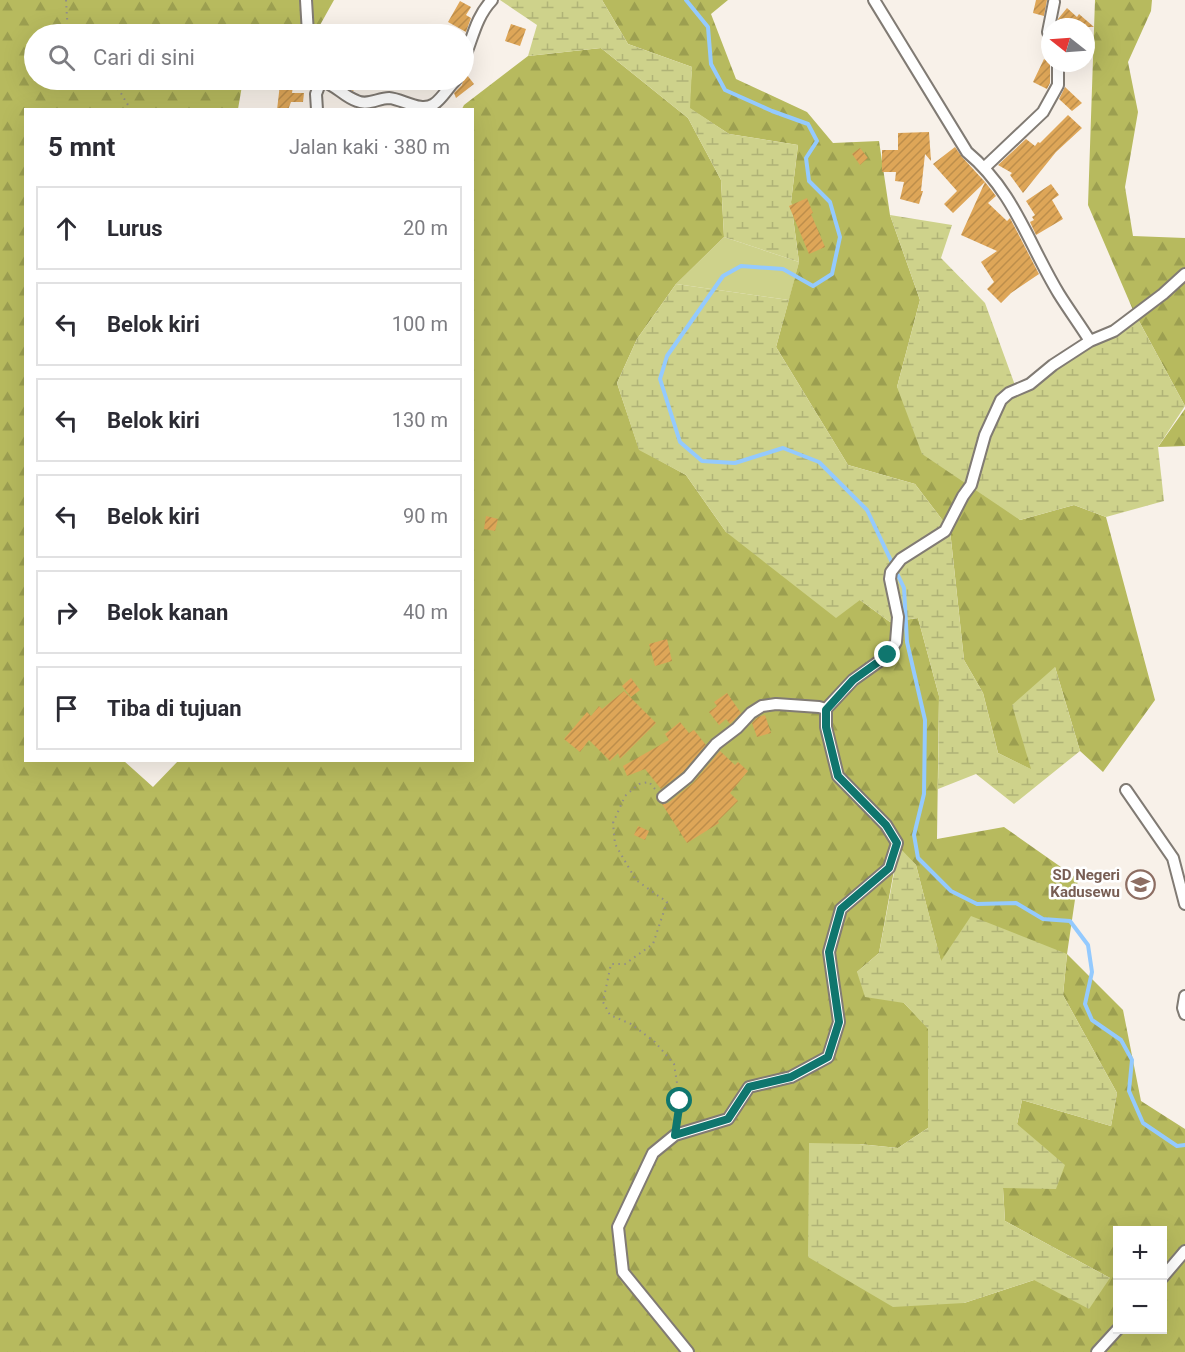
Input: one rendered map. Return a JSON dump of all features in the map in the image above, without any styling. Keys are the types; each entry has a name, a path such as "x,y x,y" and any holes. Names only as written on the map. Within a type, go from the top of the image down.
{"street":[{"path":"306,0 307,24"},
{"path":"474,30 484,7 492,0"},
{"path":"874,0 967,152 985,167 1012,204 1059,294 1090,340"},
{"path":"1051,18 1054,2"},
{"path":"985,167 1043,112 1058,85 1058,72"},
{"path":"317,90 317,108"},
{"path":"337,90 359,103 389,98 427,107 435,104 447,90"},
{"path":"688,1352 622,1272 618,1227 653,1153 675,1135 728,1119 749,1087 791,1077 828,1057 839,1022 829,952 841,909 889,868 897,843 886,825 838,776 826,727 826,710 853,680 888,655 896,642 898,617 890,579 891,572 901,559 945,531 971,485 985,435 1001,400 1009,393 1030,384 1090,340 1114,331 1163,294 1185,274"},
{"path":"663,797 688,777 716,744 762,706 776,704 819,707 826,710"},
{"path":"1126,790 1173,858 1185,904"},
{"path":"1185,996 1183,1008 1185,1014"},
{"path":"1167,1272 1185,1251"},
{"path":"1097,1352 1113,1334"}],"path":[{"path":"66,0 67,24"},
{"path":"119,90 130,108"},
{"path":"663,797 649,782 639,784 626,796 613,823 615,844 636,880 667,902 653,944 625,964 611,964 603,1002 610,1015 631,1024 655,1042 674,1064 680,1101 675,1135"}],"green space":[{"path":"0,0 334,0 321,24 24,24 24,90 241,90 238,108 24,108 24,762 125,762 153,787 177,762 474,762 474,108 462,108 528,56 601,48 688,118 721,180 724,237 676,284 637,339 617,383 639,449 686,475 726,532 860,600 890,622 918,618 939,696 937,839 1004,827 1078,879 1067,954 1123,1010 1141,1101 1185,1129 1185,1352 0,1352","holes":["898,848 916,865 941,962 1067,954 1063,995 1117,1093 1111,1126 1022,1100 1017,1124 1056,1188 1003,1188 1005,1221 1110,1278 1034,1280 964,1303 859,1144 898,1148 928,1128 929,1029 904,1003 857,972 879,953"]},
{"path":"500,0 602,0 628,44 692,67 690,108 729,134 798,145 791,202 799,262 724,237 721,180 688,118 601,48 528,56 537,25"},
{"path":"602,0 728,0 711,14 736,79 807,112 833,143 879,141 890,215 920,300 897,387 1020,520 1074,505 1106,517 1155,700 1103,772 1080,751 1055,667 1032,770 998,753 983,693 964,660 950,530 915,484 848,465 776,347 799,262 791,202 798,145 729,134 689,108 692,67 628,44"},
{"path":"1095,0 1152,0 1151,11 1128,62 1138,112 1125,187 1133,236 1185,238 1185,406 1133,310 1088,205 1093,72 1095,72"},
{"path":"890,215 952,225 941,258 985,303 1016,388 1133,310 1185,406 1158,447 1164,501 1106,517 1074,505 1020,520 922,454 897,387 920,300"},
{"path":"724,237 799,262 789,300 676,284"},
{"path":"676,284 789,300 776,347 848,465 915,484 950,530 964,660 983,693 998,753 1031,769 1012,705 1055,667 1080,751 1014,804 976,774 938,789 939,696 918,618 890,622 860,600 836,618 726,532 686,475 639,450 617,383 637,339"},
{"path":"1185,409 1185,446 1158,447"},
{"path":"899,847 916,865 941,961 971,916 1067,954 1063,995 1117,1093 1111,1126 1022,1100 1017,1124 1065,1165 1056,1189 1003,1188 1005,1221 1110,1278 1089,1309 1034,1280 964,1303 893,1307 808,1257 809,1143 859,1144 898,1148 928,1128 928,1029 904,1003 865,997 857,972 879,953"}],"building":[{"path":"1036,0 1047,0 1044,16 1033,13"},
{"path":"460,1 471,7 466,15 471,18 469,24 448,22"},
{"path":"1067,8 1077,17 1079,14 1084,18 1059,18"},
{"path":"511,24 526,29 520,46 505,41"},
{"path":"1041,65 1041,72 1050,72 1050,83 1047,89 1033,82"},
{"path":"1065,87 1082,103 1072,111 1059,99"},
{"path":"279,90 304,93 303,102 291,102 289,108 277,108"},
{"path":"457,90 466,90 456,98 454,93"},
{"path":"1068,115 1082,128 1056,152 1023,193 1010,175 1012,173 998,165 1026,139 1035,146 1038,142 1040,143"},
{"path":"929,132 931,161 925,154 921,191 923,191 919,204 900,199 904,182 895,181 896,172 882,172 882,150 898,150 898,133"},
{"path":"955,147 985,182 953,213 944,204 957,191 933,164"},
{"path":"860,148 868,158 860,165 852,154"},
{"path":"985,182 996,196 988,203 1007,221 1010,218 1039,274 1011,293 1001,303 987,289 994,282 981,262 997,251 961,235"},
{"path":"1051,184 1059,195 1052,200 1063,219 1036,235 1030,222 1034,220 1032,217 1035,215 1026,201"},
{"path":"807,198 825,247 809,254 789,206"},
{"path":"486,516 498,519 495,531 484,529"},
{"path":"667,639 672,661 655,666 649,644"},
{"path":"631,678 640,690 631,697 622,686"},
{"path":"624,691 656,723 620,759 618,753 610,761 589,740 580,752 564,739 587,712 591,716 599,706 602,709"},
{"path":"727,693 741,713 730,724 726,719 719,725 709,712 717,706 714,702"},
{"path":"765,715 771,733 757,737 752,723 758,717"},
{"path":"680,722 689,733 694,730 706,745 683,772 661,789 645,769 627,776 623,766 669,740 665,734"},
{"path":"720,751 735,765 738,762 748,771 730,793 738,801 718,821 719,823 687,843 662,804 668,803 693,783"},
{"path":"638,826 649,831 645,840 634,835"}],"waterway":[{"path":"686,0 708,27 711,64 725,90 808,124 817,141 806,158 809,181 830,202 840,237 832,274 813,286 783,269 741,266 723,276 667,356 660,379 680,442 702,461 735,463 783,448 819,462 867,510 904,588 907,642 925,720 924,794 914,835 918,858 951,891 977,904 1016,903 1043,919 1070,921 1088,945 1092,972 1085,1004 1092,1020 1121,1040 1132,1060 1129,1091 1143,1123 1177,1146 1185,1145"}],"place":[{"name":"SD Negeri Kadusewu","path":"1141,884"}],"route":[{"path":"680,1101 675,1135 728,1119 749,1087 791,1077 828,1057 839,1022 829,952 841,909 889,868 897,843 886,825 838,776 826,727 826,710 853,680 888,655"}]}
